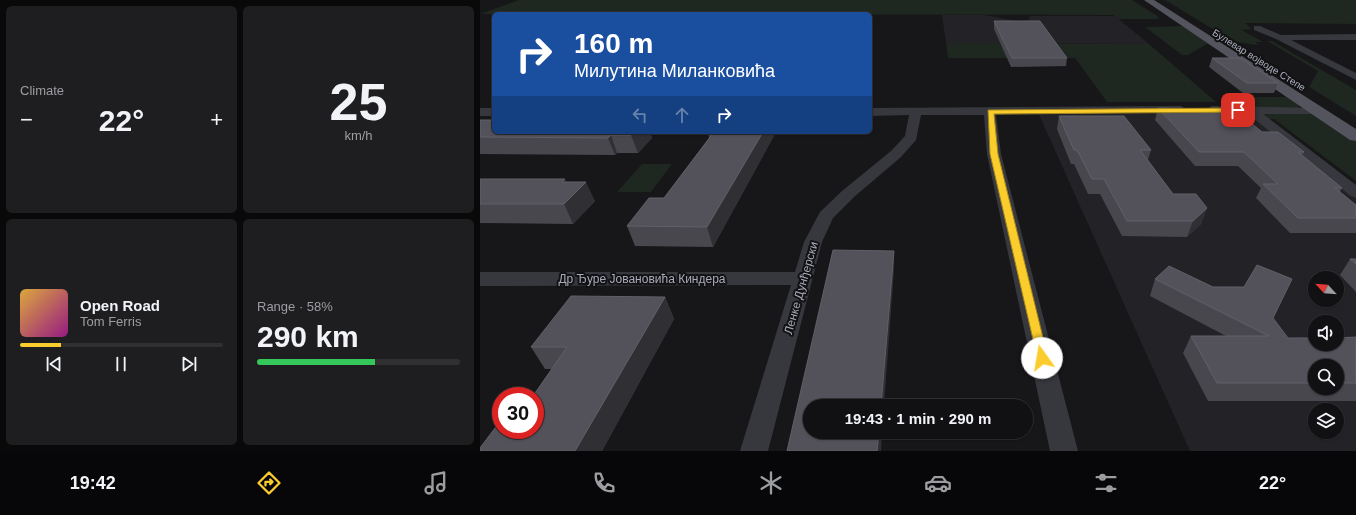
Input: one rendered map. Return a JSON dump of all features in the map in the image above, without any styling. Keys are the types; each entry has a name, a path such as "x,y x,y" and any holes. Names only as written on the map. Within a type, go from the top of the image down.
{"main road":[{"name":"Булевар војводе Степе","path":"1148,0 1356,136"},
{"name":"Булевар војводе Степе","path":"1162,0 1356,120"}],"street":[{"path":"1257,28 1279,37 1356,77"},
{"path":"1279,37 1356,37"},
{"path":"1250,110 1356,193"},
{"path":"872,112 1316,110"},
{"path":"480,112 492,112"},
{"name":"Ленке Дунђерски","path":"754,451 813,242 826,216 896,154 912,137 916,112"},
{"path":"990,112 994,154 1064,451"},
{"name":"Др Ђуре Јовановића Киндера","path":"480,279 803,278"}],"shaded area":[{"path":"519,0 1132,0 1159,17 1157,19 1119,19 1113,15 872,15 872,12 492,12 492,14 480,14"},
{"path":"1165,0 1356,0 1356,24 1245,23 1252,29 1242,30 1263,42 1255,42 1259,45 1253,45 1234,42"},
{"path":"942,15 984,15 1022,22 1028,22 1030,16 1115,16 1149,44 946,43"},
{"path":"1184,26 1209,43 1188,55 1182,55 1145,27"},
{"path":"1267,41 1272,41 1356,90 1356,116 1309,87 1318,71"},
{"path":"946,43 1149,44 1216,102 1107,102 1075,58 948,58"},
{"path":"1237,97 1290,97 1301,104 1298,108 1252,108"},
{"path":"1036,108 1245,108 1356,196 1356,451 1190,451"},
{"path":"1256,112 1312,112 1356,141 1356,181 1274,119 1266,119"},
{"path":"642,164 672,164 651,192 617,192"}],"building":[{"path":"994,21 1040,21 1067,58 1012,58"},
{"path":"1212,58 1240,58 1278,83 1247,83"},
{"path":"1158,108 1234,109 1262,132 1278,132 1304,152 1298,152 1342,188 1335,188 1356,205 1356,218 1298,218 1263,184 1278,184 1244,152 1199,152"},
{"path":"1059,116 1124,116 1151,150 1140,150 1173,194 1196,194 1207,208 1193,221 1127,221 1104,179 1092,179 1077,150 1074,150"},
{"path":"480,120 492,120 492,134 632,134 611,135 608,138 480,137"},
{"path":"712,134 762,134 707,227 627,226 649,198 664,198"},
{"path":"480,179 565,179 562,182 586,182 564,204 480,204"},
{"path":"833,250 894,251 882,399 803,399 803,439 878,439 877,451 787,451"},
{"path":"1350,259 1356,259 1356,264"},
{"path":"1257,265 1292,279 1273,318 1288,338 1308,338 1308,351 1344,351 1344,338 1356,337 1356,383 1344,383 1344,359 1308,359 1308,383 1217,383 1191,336 1269,336 1155,279 1169,266 1213,287 1244,287"},
{"path":"571,296 665,297 575,451 480,451 480,448 492,432 492,439 544,439 544,387 539,387 567,347 531,347"}],"route":[{"path":"1042,358 994,154 990,112 1238,110"}]}
